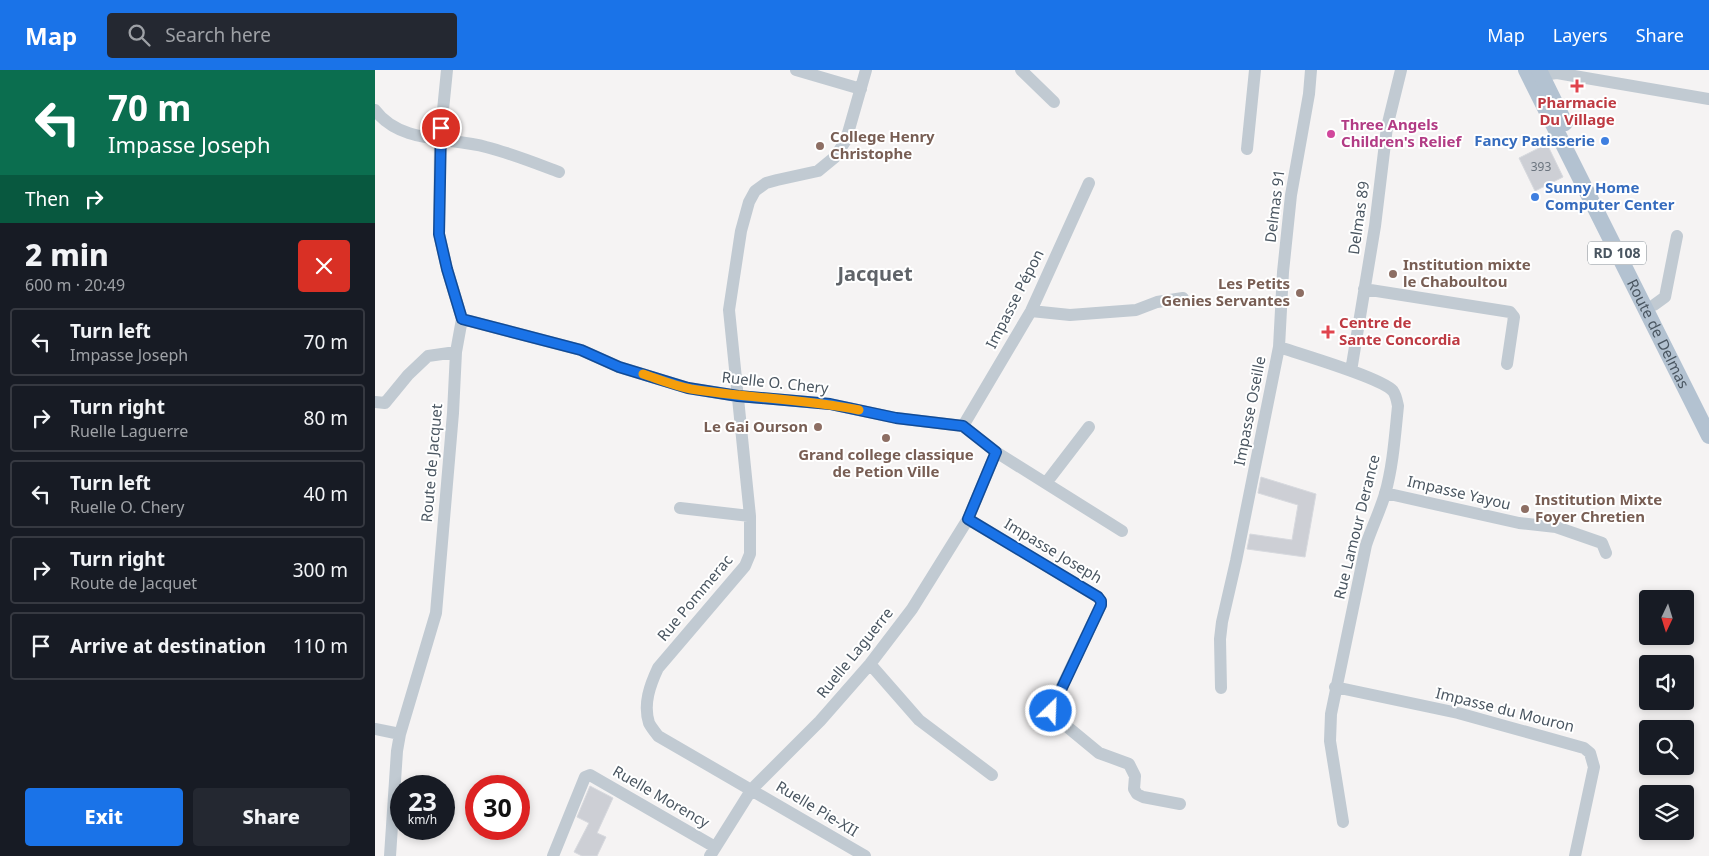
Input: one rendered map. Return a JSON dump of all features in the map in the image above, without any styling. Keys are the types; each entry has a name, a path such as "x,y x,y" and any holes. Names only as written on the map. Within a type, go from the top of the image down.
{"main road":[{"name":"Route de Delmas","path":"1534,73 1655,305 1709,414"},
{"name":"Route de Delmas","path":"1534,73 1709,436"}],"street":[{"name":"Route de Jacquet","path":"390,856 397,751 400,734 436,613 453,413 456,352 462,319 439,234 439,140 447,70"},
{"path":"796,70 861,89"},
{"name":"Rue Pommerac","path":"753,789 658,736 649,724 647,712 649,686 658,668 745,566 750,554 750,516 729,310 741,231 749,202 755,191 766,183 818,171 835,157 846,140 866,70"},
{"path":"1021,70 1054,102"},
{"path":"1247,149 1255,70"},
{"name":"Delmas 91","path":"1279,347 1283,272 1291,195 1309,94 1311,70"},
{"name":"Delmas 89","path":"1351,371 1375,226 1387,127 1401,70"},
{"path":"1534,73 1557,72 1709,99"},
{"path":"375,110 380,116 402,131 439,140 485,146 559,172"},
{"name":"Impasse Pépon","path":"963,426 1031,311 1089,183"},
{"path":"1655,305 1665,298 1677,236"},
{"path":"1364,289 1510,312 1514,318 1507,364"},
{"path":"1031,311 1070,315 1136,310 1157,302 1183,298"},
{"name":"Ruelle O. Chery","path":"462,319 581,350 619,367 688,388 738,396 830,404 896,418 963,426"},
{"name":"Rue Lamour Derance","path":"1279,347 1386,385 1393,390 1398,406 1389,475 1385,493 1373,521 1367,544 1335,687 1331,714 1330,741 1343,822"},
{"name":"Impasse Oseille","path":"1221,688 1220,640 1222,622 1253,481 1270,385 1279,347"},
{"path":"375,402 385,403 408,375 428,356 456,352"},
{"path":"963,426 996,452 1122,531"},
{"path":"1046,482 1089,427"},
{"name":"Ruelle Laguerre","path":"712,852 753,789 820,721 870,664 912,608 968,519 996,452"},
{"name":"Impasse Yayou","path":"1385,493 1519,523 1556,528 1601,543 1606,554"},
{"path":"680,508 750,516"},
{"name":"Impasse Joseph","path":"968,519 1098,597 1101,601 1101,605 1051,711 1053,715 1099,753 1129,764 1135,776 1134,789 1137,794 1143,797 1180,804"},
{"path":"870,664 919,720 992,776"},
{"name":"Impasse du Mouron","path":"1335,687 1458,713 1584,748 1590,753 1594,767 1575,856"},
{"path":"375,729 400,734"},
{"name":"Ruelle Morency","path":"553,856 585,776 590,775 712,852"},
{"name":"Ruelle Pie-XII","path":"753,789 865,856"}],"building":[{"path":"1547,144 1563,177 1535,191 1519,158"},
{"path":"1261,477 1316,494 1305,557 1247,549 1250,534 1292,540 1298,505 1258,493"},
{"path":"590,786 613,798 597,833 606,837 597,856 582,856 574,852 589,823 577,817"}],"slow traffic":[{"path":"643,374 688,388 738,396 830,404 859,410"}],"place":[{"name":"Pharmacie Du Village","path":"1577,86"},
{"name":"Three Angels Children's Relief","path":"1331,134"},
{"name":"Fancy Patisserie","path":"1605,141"},
{"name":"College Henry Christophe","path":"820,146"},
{"name":"Sunny Home Computer Center","path":"1535,197"},
{"name":"Institution mixte le Chaboultou","path":"1393,274"},
{"name":"Les Petits Genies Servantes","path":"1300,293"},
{"name":"Centre de Sante Concordia","path":"1328,332"},
{"name":"Le Gai Ourson","path":"818,427"},
{"name":"Grand college classique de Petion Ville","path":"886,438"},
{"name":"Institution Mixte Foyer Chretien","path":"1525,509"}],"district":[{"name":"Jacquet","path":"875,274"}],"route":[{"path":"441,128 439,140 439,234 462,319 581,350 619,367 688,388 738,396 830,404 896,418 963,426 996,452 968,519 1098,597 1101,601 1101,605 1051,711"}]}
